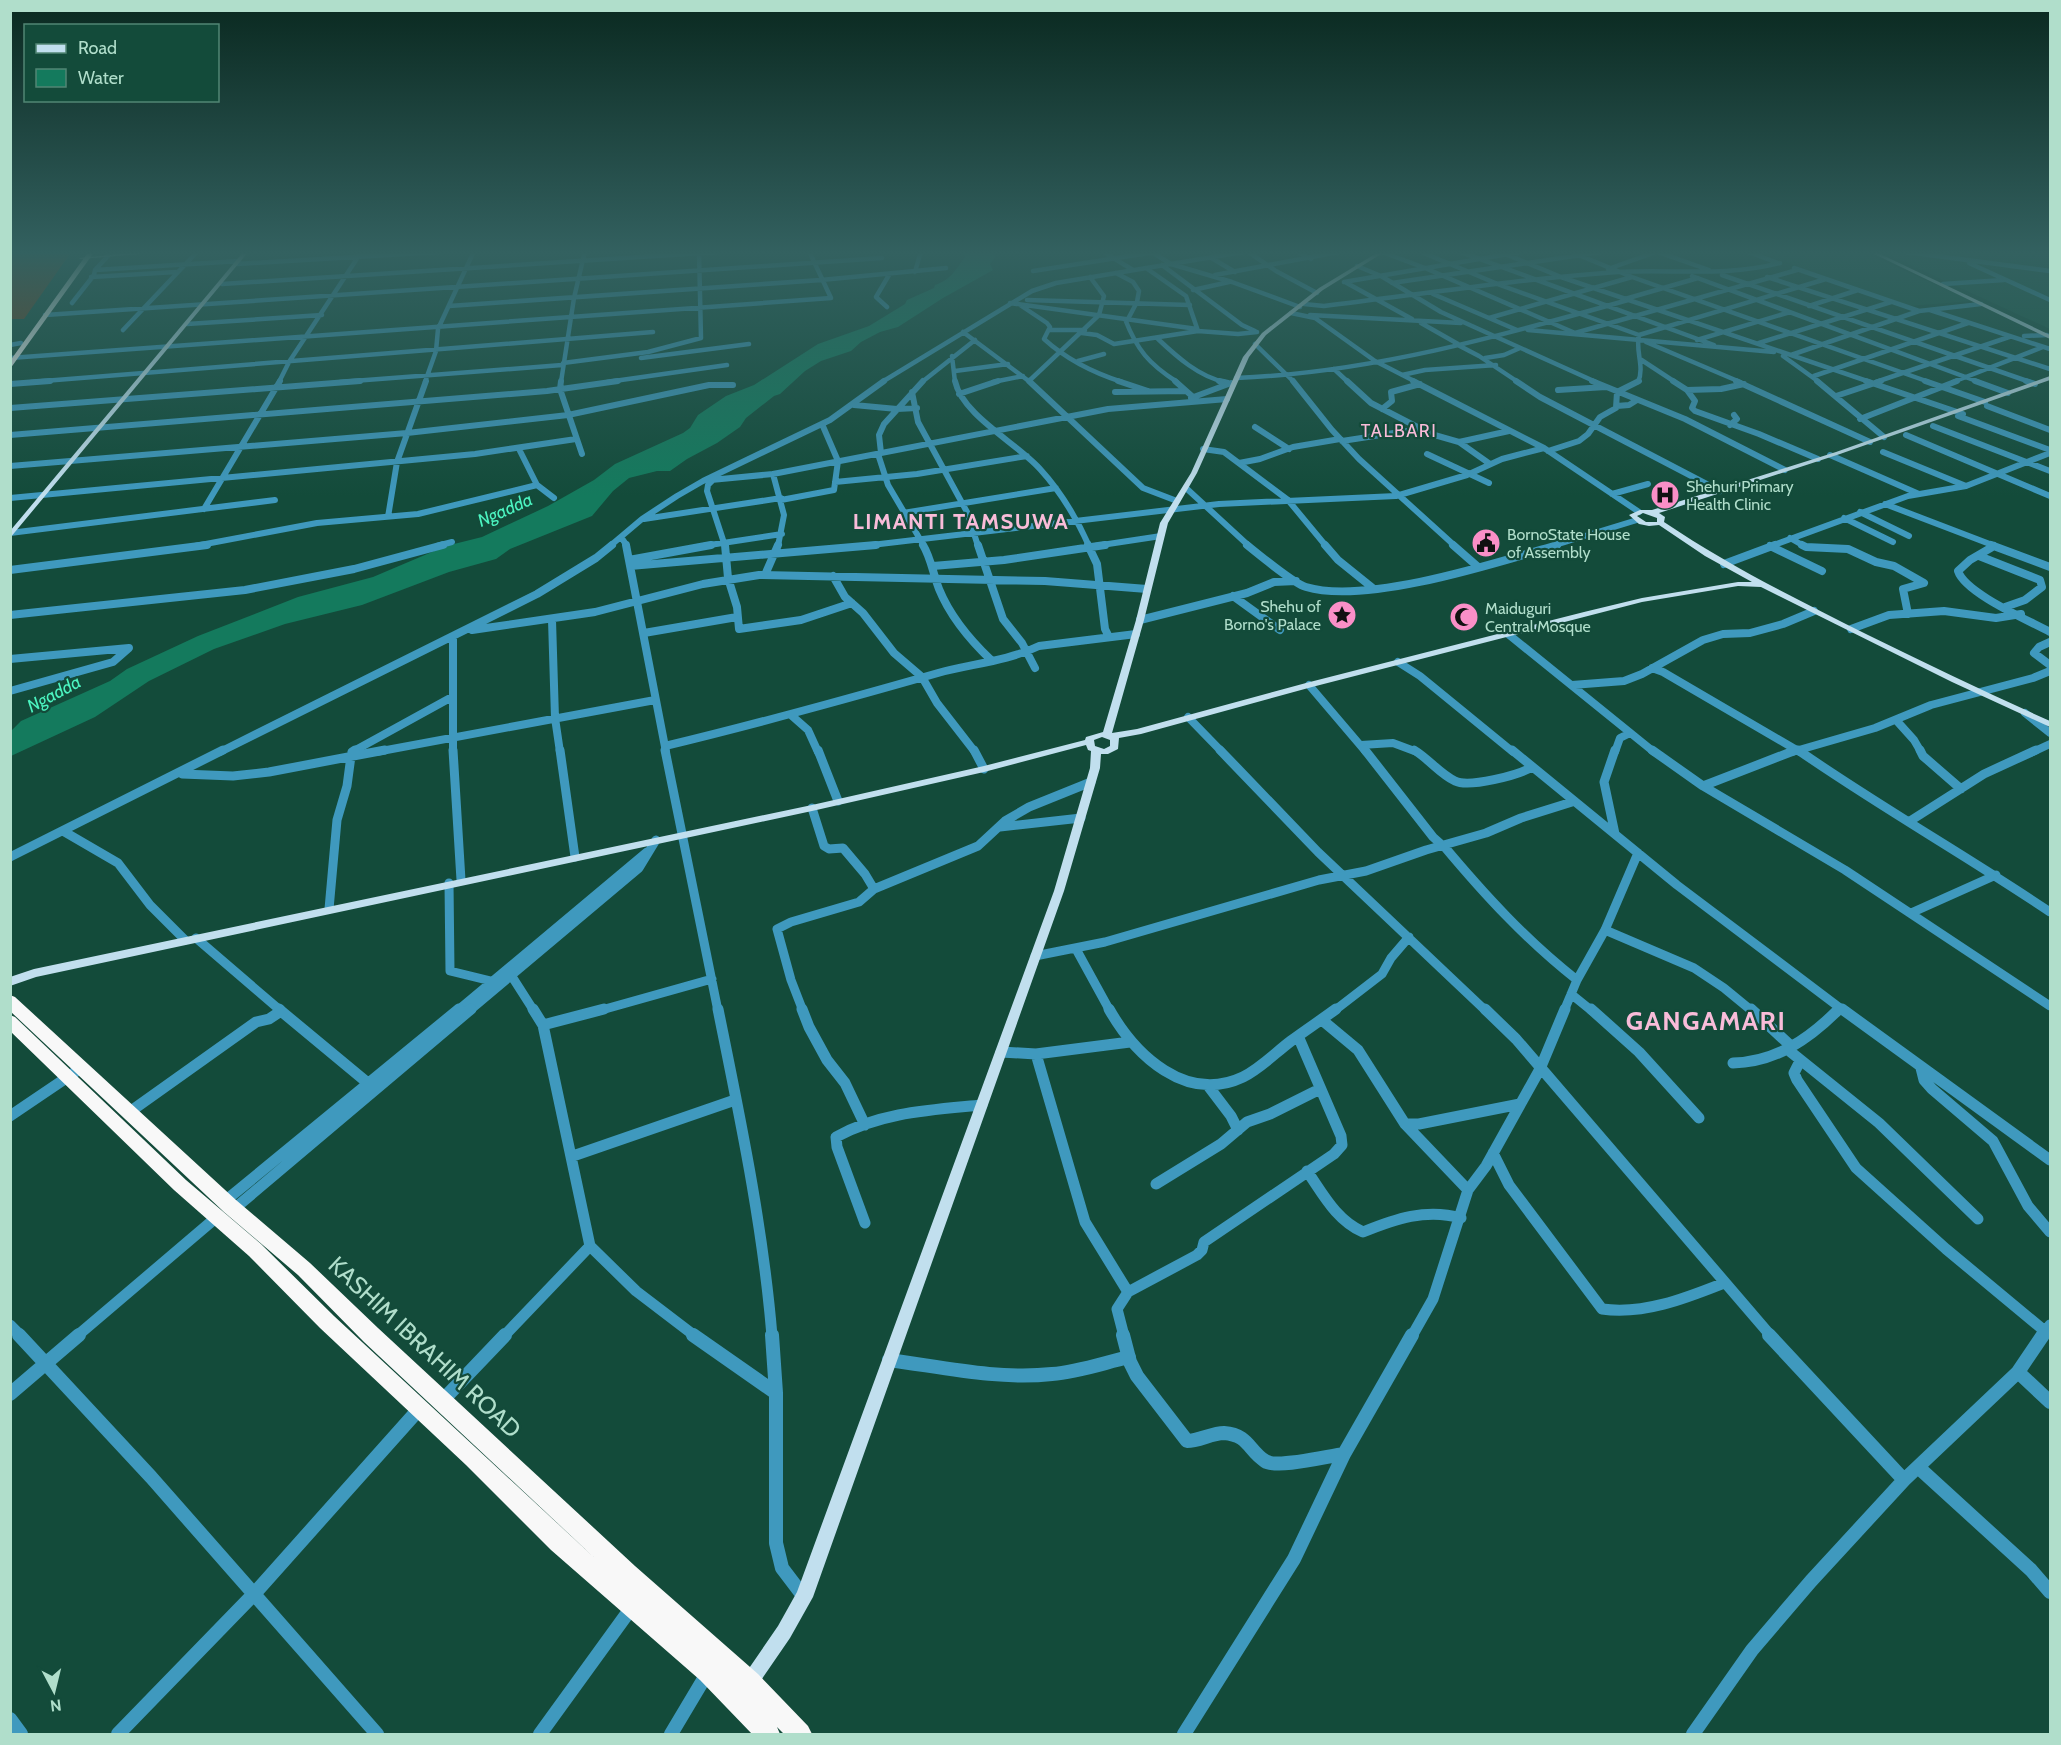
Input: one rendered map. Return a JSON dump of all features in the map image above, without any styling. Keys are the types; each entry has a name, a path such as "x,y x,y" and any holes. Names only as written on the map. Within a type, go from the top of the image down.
{"highway":[{"path":"10,367 13,357 29,332"},
{"path":"13,357 32,332"},
{"name":"KASHIM IBRAHIM ROAD","path":"10,1001 74,1073 130,1111 226,1208 255,1250 327,1322 559,1542 708,1672 768,1734"},
{"name":"KASHIM IBRAHIM ROAD","path":"10,1021 74,1073 226,1208 304,1269 371,1335 627,1574 750,1682 798,1734"}],"main road":[{"path":"12,534 180,332"},
{"path":"736,1700 784,1632 804,1597 1059,891 1093,775 1111,742 1111,721 1140,620 1164,523 1186,488 1227,399 1232,381 1260,333"},
{"path":"1986,404 2008,393 2050,380"},
{"path":"1638,516 1818,459 1834,457 1884,437 1959,414 2050,380"},
{"path":"1638,516 1658,521 1684,508 1933,426 1959,414"},
{"path":"1651,513 1658,521 1686,541 1760,585 2050,724"},
{"path":"1738,584 1743,575"},
{"path":"10,982 34,973 185,940 575,857 654,845 683,835 1055,752 1093,747 1188,717 1642,600 1738,584 1760,585"},
{"path":"1093,775 1093,747 1096,735 1111,721"},
{"path":"1096,735 1111,742"}],"street":[{"path":"204,509 308,332"},
{"path":"13,357 387,332"},
{"path":"388,517 397,462 436,351 438,332"},
{"path":"570,332 562,364 560,389 582,454"},
{"path":"10,384 568,341 649,332"},
{"path":"10,408 562,364 591,358 648,352 701,338 701,332"},
{"path":"10,857 465,631 576,571 642,519 703,481 822,424 854,405 899,370 962,332"},
{"path":"964,332 1029,381 1143,488 1177,501"},
{"path":"1047,332 1044,339 1061,352 1101,375 1148,392"},
{"path":"1029,381 1082,332"},
{"path":"1089,332 1114,345 1186,332"},
{"path":"1131,332 1134,342 1158,372 1193,397"},
{"path":"1222,332 1260,333"},
{"path":"1335,332 1375,361 1546,450 1612,494 1638,516"},
{"path":"1437,332 1485,358 1540,397 1720,491"},
{"path":"1487,332 1617,392 1685,419 1785,470"},
{"path":"1158,339 1167,348 1216,381 1232,381 1334,369 1506,332"},
{"path":"1564,332 1639,337 1779,352 1917,398 2050,452"},
{"path":"1627,332 1870,442"},
{"path":"1639,337 1652,332"},
{"path":"1678,332 1714,345"},
{"path":"1687,343 1724,332"},
{"path":"1727,332 1779,352 1814,376 1860,419 1884,437"},
{"path":"1845,332 2008,393"},
{"path":"1791,355 1855,332"},
{"path":"1888,332 2035,384"},
{"path":"1996,332 2050,349"},
{"path":"1758,343 1792,333 1944,387 2050,430"},
{"path":"1814,376 1939,333 2050,369"},
{"path":"2024,336 2049,336"},
{"path":"1617,406 1615,396 1617,392 1639,382 1643,366 1637,350 1639,337"},
{"path":"1836,396 2009,337"},
{"path":"975,340 952,356 912,392 897,409 879,434 879,453 884,478 903,513 921,539 933,566 935,580 954,616 974,644 991,660"},
{"path":"10,345 21,343"},
{"path":"591,358 629,360 749,344"},
{"path":"1255,344 1267,352 1341,440 1396,496 1477,566"},
{"path":"1860,419 2043,347"},
{"path":"1485,358 1504,355 1520,348"},
{"path":"1078,361 1104,354"},
{"path":"952,356 959,394 995,432 1027,456 1056,488 1077,520 1097,564 1105,629 1109,636"},
{"path":"1640,359 1687,390 1695,401 1692,408 1695,411 1759,434 1818,459"},
{"path":"955,371 1008,364"},
{"path":"10,435 560,389 727,365"},
{"path":"1402,375 1432,368 1471,369 1496,365"},
{"path":"1334,369 1367,400 1420,429 1459,442 1490,464"},
{"path":"959,394 997,381 1023,376"},
{"path":"1172,403 1224,387 1232,381"},
{"path":"1382,409 1392,400 1391,392 1420,384"},
{"path":"1687,390 1721,389 1744,384"},
{"path":"10,466 407,433 568,415 709,386 733,385"},
{"path":"1557,390 1606,387"},
{"path":"1115,392 1186,391"},
{"path":"912,392 918,422 962,503 1003,619 1007,627 1023,644 1028,662 1035,668"},
{"path":"703,481 773,474 1108,410 1227,399"},
{"path":"630,563 776,554 1203,506 1396,496 1469,475 1490,464 1579,441 1588,434 1593,424 1617,406 1629,405 1637,400"},
{"path":"854,405 897,409 917,408"},
{"path":"1730,425 1737,419 1734,415"},
{"path":"642,519 834,490 838,461 822,424"},
{"path":"1933,426 2050,471"},
{"path":"1255,427 1289,449"},
{"path":"1239,463 1260,459 1289,449 1420,429"},
{"path":"1459,442 1509,431"},
{"path":"1906,435 2050,496"},
{"path":"10,498 397,462 519,449 576,439"},
{"path":"519,449 537,485 554,498"},
{"path":"1203,449 1224,452 1288,500 1338,560 1374,590"},
{"path":"1883,452 1966,486"},
{"path":"1724,564 1860,512 1921,495 1966,486 1998,475 2050,452"},
{"path":"1427,454 1489,483"},
{"path":"835,482 944,470 1027,456"},
{"path":"1834,457 1921,495"},
{"path":"765,575 776,554 785,520 773,474"},
{"path":"713,480 708,485 707,491 725,542 728,578 737,607 739,629 801,620 852,603"},
{"path":"1612,494 1648,484"},
{"path":"10,570 219,543 317,523 388,517 447,508 537,485"},
{"path":"903,513 1056,488"},
{"path":"1186,488 1262,558 1312,589 1374,590 1477,566 1638,516"},
{"path":"12,534 275,500"},
{"path":"1885,504 2050,567"},
{"path":"1860,512 1909,536"},
{"path":"1844,518 1893,542"},
{"path":"630,563 725,542 782,534"},
{"path":"933,566 984,563 1161,536"},
{"path":"621,537 628,548 655,700 762,1239 776,1393 776,1543 782,1568 804,1597"},
{"path":"1790,538 1806,547 1848,549 1876,562 1894,566 1924,583 1903,589 1908,614"},
{"path":"10,615 256,588 354,569 452,542"},
{"path":"1770,546 1822,571"},
{"path":"1994,546 1964,562 1958,571 1960,576 1976,591 2050,632"},
{"path":"1979,556 2040,580 2042,587 2028,599 2005,607"},
{"path":"465,631 552,620 637,602 728,578 765,575 883,576 991,582 1045,581 1148,589"},
{"path":"833,576 845,597 863,613 894,653 922,677 937,703 973,749 984,769"},
{"path":"1140,620 1233,596 1274,582 1296,581"},
{"path":"1233,596 1280,630"},
{"path":"1572,684 1624,681 1703,639 1723,634 1750,633 1783,624 1814,611"},
{"path":"1851,629 1889,615 1959,611 1996,618 2021,614"},
{"path":"644,633 737,617"},
{"path":"552,620 555,717 575,857"},
{"path":"665,746 791,715 922,677 1025,653 1040,646 1136,634"},
{"path":"1508,634 1630,733 1703,786 1845,870 2050,1006"},
{"path":"453,637 452,736 462,880"},
{"path":"2050,642 2038,647 2034,653 2050,665"},
{"path":"10,659 129,648 113,662 10,691"},
{"path":"1398,662 1420,676 1532,766 1572,802 1840,1008 2050,1160"},
{"path":"1652,668 1663,672 1797,750 1866,797 1910,821 2050,912"},
{"path":"1703,786 1797,750 1896,720 1930,705 2033,678 2050,671"},
{"path":"1309,685 1361,745 1433,837 1443,845 1491,902 1577,980"},
{"path":"338,758 453,697"},
{"path":"179,774 233,776 655,700"},
{"path":"2025,713 2050,733"},
{"path":"791,715 811,736 838,801"},
{"path":"1188,717 1318,852 1516,1038 1724,1283 1839,1412 1904,1480"},
{"path":"1896,720 1914,740 1923,756 1960,789"},
{"path":"1616,834 1604,782 1620,738 1630,733"},
{"path":"1361,745 1389,741 1401,743 1425,756 1456,782 1464,784 1511,775 1532,766"},
{"path":"1910,821 1984,774 2050,744"},
{"path":"329,909 337,820 347,786 351,756"},
{"path":"865,1125 845,1083 827,1060 809,1027 791,980 777,929 791,922 859,902 874,890 978,846 987,841 1009,818 1093,775"},
{"path":"1035,956 1076,949 1319,880 1366,871 1486,833 1521,818 1572,802"},
{"path":"812,808 824,846 829,849 843,848 865,874 874,890"},
{"path":"999,827 1081,818"},
{"path":"63,831 118,863 150,905 185,940"},
{"path":"226,1208 639,868 654,845"},
{"path":"10,1394 369,1084 654,845"},
{"path":"1184,1734 1294,1559 1344,1454 1353,1443 1433,1299 1461,1218 1468,1190 1493,1153 1540,1069 1577,980 1605,930 1638,853"},
{"path":"1911,913 1996,875"},
{"path":"449,883 450,971 491,981"},
{"path":"1605,930 1639,946 1678,960 1712,980 1789,1048 1800,1061 1879,1123 1978,1219"},
{"path":"1076,949 1110,1013 1130,1042 1150,1062 1183,1082 1209,1087 1235,1079 1257,1068 1322,1020 1384,972 1391,958 1409,937"},
{"path":"196,938 369,1084"},
{"path":"511,975 543,1025 573,1156 590,1246 636,1291 707,1346 776,1393"},
{"path":"543,1025 668,993 712,979"},
{"path":"1571,994 1594,1011 1652,1064 1699,1118"},
{"path":"1733,1063 1745,1064 1809,1038 1840,1008"},
{"path":"130,1111 256,1022 269,1019 281,1011"},
{"path":"1322,1020 1358,1050 1405,1124 1468,1190"},
{"path":"1298,1036 1341,1136 1342,1144 1334,1154 1204,1242 1202,1250 1197,1255 1128,1292 1117,1309 1129,1357 1137,1376 1187,1441 1198,1441 1222,1433 1245,1439 1266,1462 1285,1465 1305,1459 1344,1454"},
{"path":"1001,1052 1036,1054 1130,1042"},
{"path":"1036,1054 1085,1222 1128,1292"},
{"path":"1693,1734 1752,1650 1811,1581 1904,1480 2018,1371 2048,1328 1946,1249 1917,1220 1856,1168 1797,1080 1794,1073 1800,1061"},
{"path":"1921,1068 1924,1080 1932,1089 1993,1141 2028,1206 2050,1232"},
{"path":"10,1116 74,1073"},
{"path":"1209,1087 1231,1116 1238,1130"},
{"path":"1156,1184 1221,1144 1247,1122 1270,1114 1320,1089"},
{"path":"573,1156 735,1100"},
{"path":"1405,1124 1430,1122 1520,1104"},
{"path":"865,1222 837,1147 836,1137 865,1125 914,1111 982,1106"},
{"path":"1493,1153 1509,1185 1602,1309 1638,1309 1688,1297 1724,1283"},
{"path":"1307,1171 1340,1217 1354,1229 1363,1232 1387,1222 1432,1211 1445,1212 1461,1218"},
{"path":"443,1400 590,1246"},
{"path":"10,1325 152,1477 377,1734"},
{"path":"889,1360 993,1374 1040,1375 1084,1369 1129,1357"},
{"path":"2018,1371 2050,1402"},
{"path":"118,1734 254,1594 420,1408"},
{"path":"1918,1467 2031,1570 2050,1592"},
{"path":"540,1734 632,1607"},
{"path":"671,1734 708,1672"},
{"path":"10,1719 21,1734"}],"water":[{"path":"851,332 879,332 861,342 851,351 821,361 805,371 780,394 774,396 746,418 740,427 670,471 657,471 629,478 613,491 592,516 510,549 496,559 449,572 362,605 285,624 214,649 149,681 95,717 11,756 11,731 21,721 110,681 127,669 198,636 298,597 373,577 446,546 482,537 548,506 594,480 615,464 683,433 690,428 698,415 726,396 754,385 818,344"}],"place":[{"name":"Shehuri Primary Health Clinic","path":"1665,495"},
{"name":"BornoState House of Assembly","path":"1486,543"},
{"name":"Shehu of Borno's Palace","path":"1342,615"},
{"name":"Maiduguri Central Mosque","path":"1464,617"}],"district":[{"name":"TALBARI","path":"1399,431"},
{"name":"LIMANTI TAMSUWA","path":"961,521"},
{"name":"GANGAMARI","path":"1706,1021"}],"water label":[{"name":"Ngadda","path":"505,510"},
{"name":"Ngadda","path":"54,694"}]}
